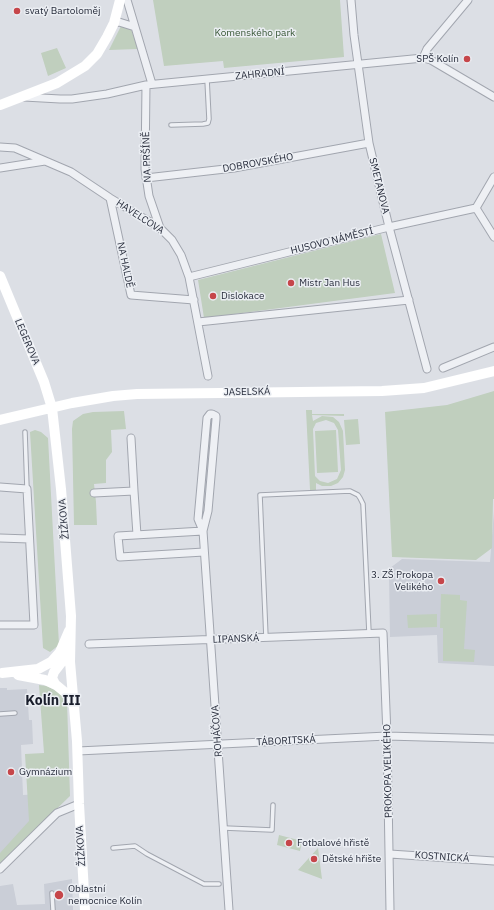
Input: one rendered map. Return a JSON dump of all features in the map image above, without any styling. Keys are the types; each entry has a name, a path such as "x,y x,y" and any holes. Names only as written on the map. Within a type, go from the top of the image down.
{"street":[{"path":"3,104 57,83 85,66 102,46 114,23 120,0"},
{"name":"NA PRŠÍNĚ","path":"127,0 149,85 145,146 146,178 149,196 160,228"},
{"name":"SMETANOVA","path":"351,0 368,142 427,368"},
{"path":"468,0 427,49 423,58 431,60 494,97"},
{"path":"114,23 119,22 135,27"},
{"name":"ZAHRADNÍ","path":"24,97 72,99 107,94 149,85 423,58"},
{"name":"DOBROVSKÉHO","path":"146,178 234,168 368,142"},
{"name":"HAVELCOVA","path":"0,147 15,148 71,172 110,198 160,228 172,240 182,255 189,277 208,376"},
{"path":"0,168 45,161"},
{"path":"494,178 476,208 494,237"},
{"name":"NA HALDĚ","path":"110,198 131,295 194,300"},
{"name":"HUSOVO NÁMĚSTÍ","path":"189,277 389,227 476,208"},
{"name":"LEGEROVA","path":"0,276 44,382 52,408"},
{"path":"198,322 409,300"},
{"path":"443,368 494,347"},
{"name":"JASELSKÁ","path":"0,420 113,396 137,394 382,391 424,388 494,371"},
{"name":"ŽIŽKOVA","path":"52,408 61,489 71,627 71,685 75,710 78,751 79,804 85,910"},
{"name":"ROHÁČOVA","path":"203,531 198,519 207,418 210,414 212,414 216,416 216,418 208,510 203,531 229,910"},
{"path":"131,438 137,535"},
{"path":"0,487 27,488 34,625 0,624"},
{"path":"94,493 134,491"},
{"path":"203,531 118,536 120,557 204,552"},
{"path":"0,538 29,539"},
{"path":"1,673 38,669 51,662 60,652 71,627"},
{"name":"ŽIŽKOVA","path":"56,669 68,652 71,627"},
{"name":"LIPANSKÁ","path":"89,644 383,633"},
{"name":"PROKOPA VELIKÉHO","path":"383,633 390,854 390,910"},
{"path":"65,668 69,670 72,677 68,686 62,687 42,679 1,673 37,674 65,668"},
{"path":"56,669 52,676 57,686"},
{"name":"ŽIŽKOVA","path":"57,686 67,694 75,710"},
{"name":"TÁBORITSKÁ","path":"78,751 387,736 494,739"},
{"path":"0,869 58,813 79,804"},
{"name":"KOSTNICKÁ","path":"390,854 494,861"}],"lane":[{"path":"171,125 208,123 207,79"},
{"path":"25,432 27,488"},
{"path":"266,638 260,495 350,492 358,495 363,504 369,633"},
{"path":"0,714 15,713"},
{"path":"224,828 272,830 273,806"},
{"path":"113,848 135,846 147,854 204,884 219,884"},
{"path":"52,893 52,910"}],"shaded area":[{"name":"3. ZŠ Prokopa Velikého","path":"494,511 494,666 438,663 437,635 390,637 390,568 402,559 490,562"},
{"name":"Gymnázium","path":"0,688 7,688 7,690 27,689 29,720 32,720 33,744 21,745 23,795 39,794 40,815 0,854"},
{"name":"Oblastní nemocnice Kolín","path":"72,879 73,910 0,910 0,886 13,884 17,905 45,904 44,884"}],"green space":[{"name":"Komenského park","path":"153,0 340,0 344,57 224,68 223,61 164,66"},
{"path":"121,26 131,29 138,49 109,50"},
{"path":"57,48 66,68 48,76 41,53"},
{"path":"381,234 395,293 204,318 198,280"},
{"path":"494,391 494,499 492,548 476,560 392,557 385,412 447,405"},
{"path":"306,410 312,410 312,414 344,414 344,416 312,415 313,421 322,416 333,417 339,422 343,431 345,470 343,477 338,483 331,486 322,486 316,483 316,490 310,490","holes":["326,420 334,423 338,430 341,470 337,479 328,483 320,481 315,476 313,429 316,423"]},
{"path":"124,411 126,429 111,430 112,452 106,460 106,483 94,484 97,525 74,525 73,421 83,414 93,412"},
{"path":"358,419 360,444 346,445 344,420"},
{"path":"35,430 41,432 48,438 59,645 50,652 43,648 30,432"},
{"path":"336,430 338,472 317,473 315,431"},
{"path":"441,594 460,595 460,600 467,601 464,649 475,650 474,662 443,661 443,628 440,628"},
{"path":"437,614 437,627 408,628 407,615"},
{"path":"39,685 47,686 62,694 67,701 70,796 0,864 0,853 29,821 25,754 44,753"},
{"name":"Fotbalové hřistě","path":"279,835 302,841 300,851 277,845"},
{"name":"Dětské hřište","path":"318,848 322,879 298,870"}],"place":[{"name":"svatý Bartoloměj","path":"17,11"},
{"name":"SPŠ Kolín","path":"467,59"},
{"name":"Mistr Jan Hus","path":"291,283"},
{"name":"Dislokace","path":"213,296"},
{"name":"3. ZŠ Prokopa Velikého","path":"441,581"},
{"name":"Gymnázium","path":"11,772"},
{"name":"Fotbalové hřistě","path":"289,843"},
{"name":"Dětské hřište","path":"314,859"},
{"name":"Oblastní nemocnice Kolín","path":"59,895"}],"district":[{"name":"Kolín III","path":"53,701"}]}
